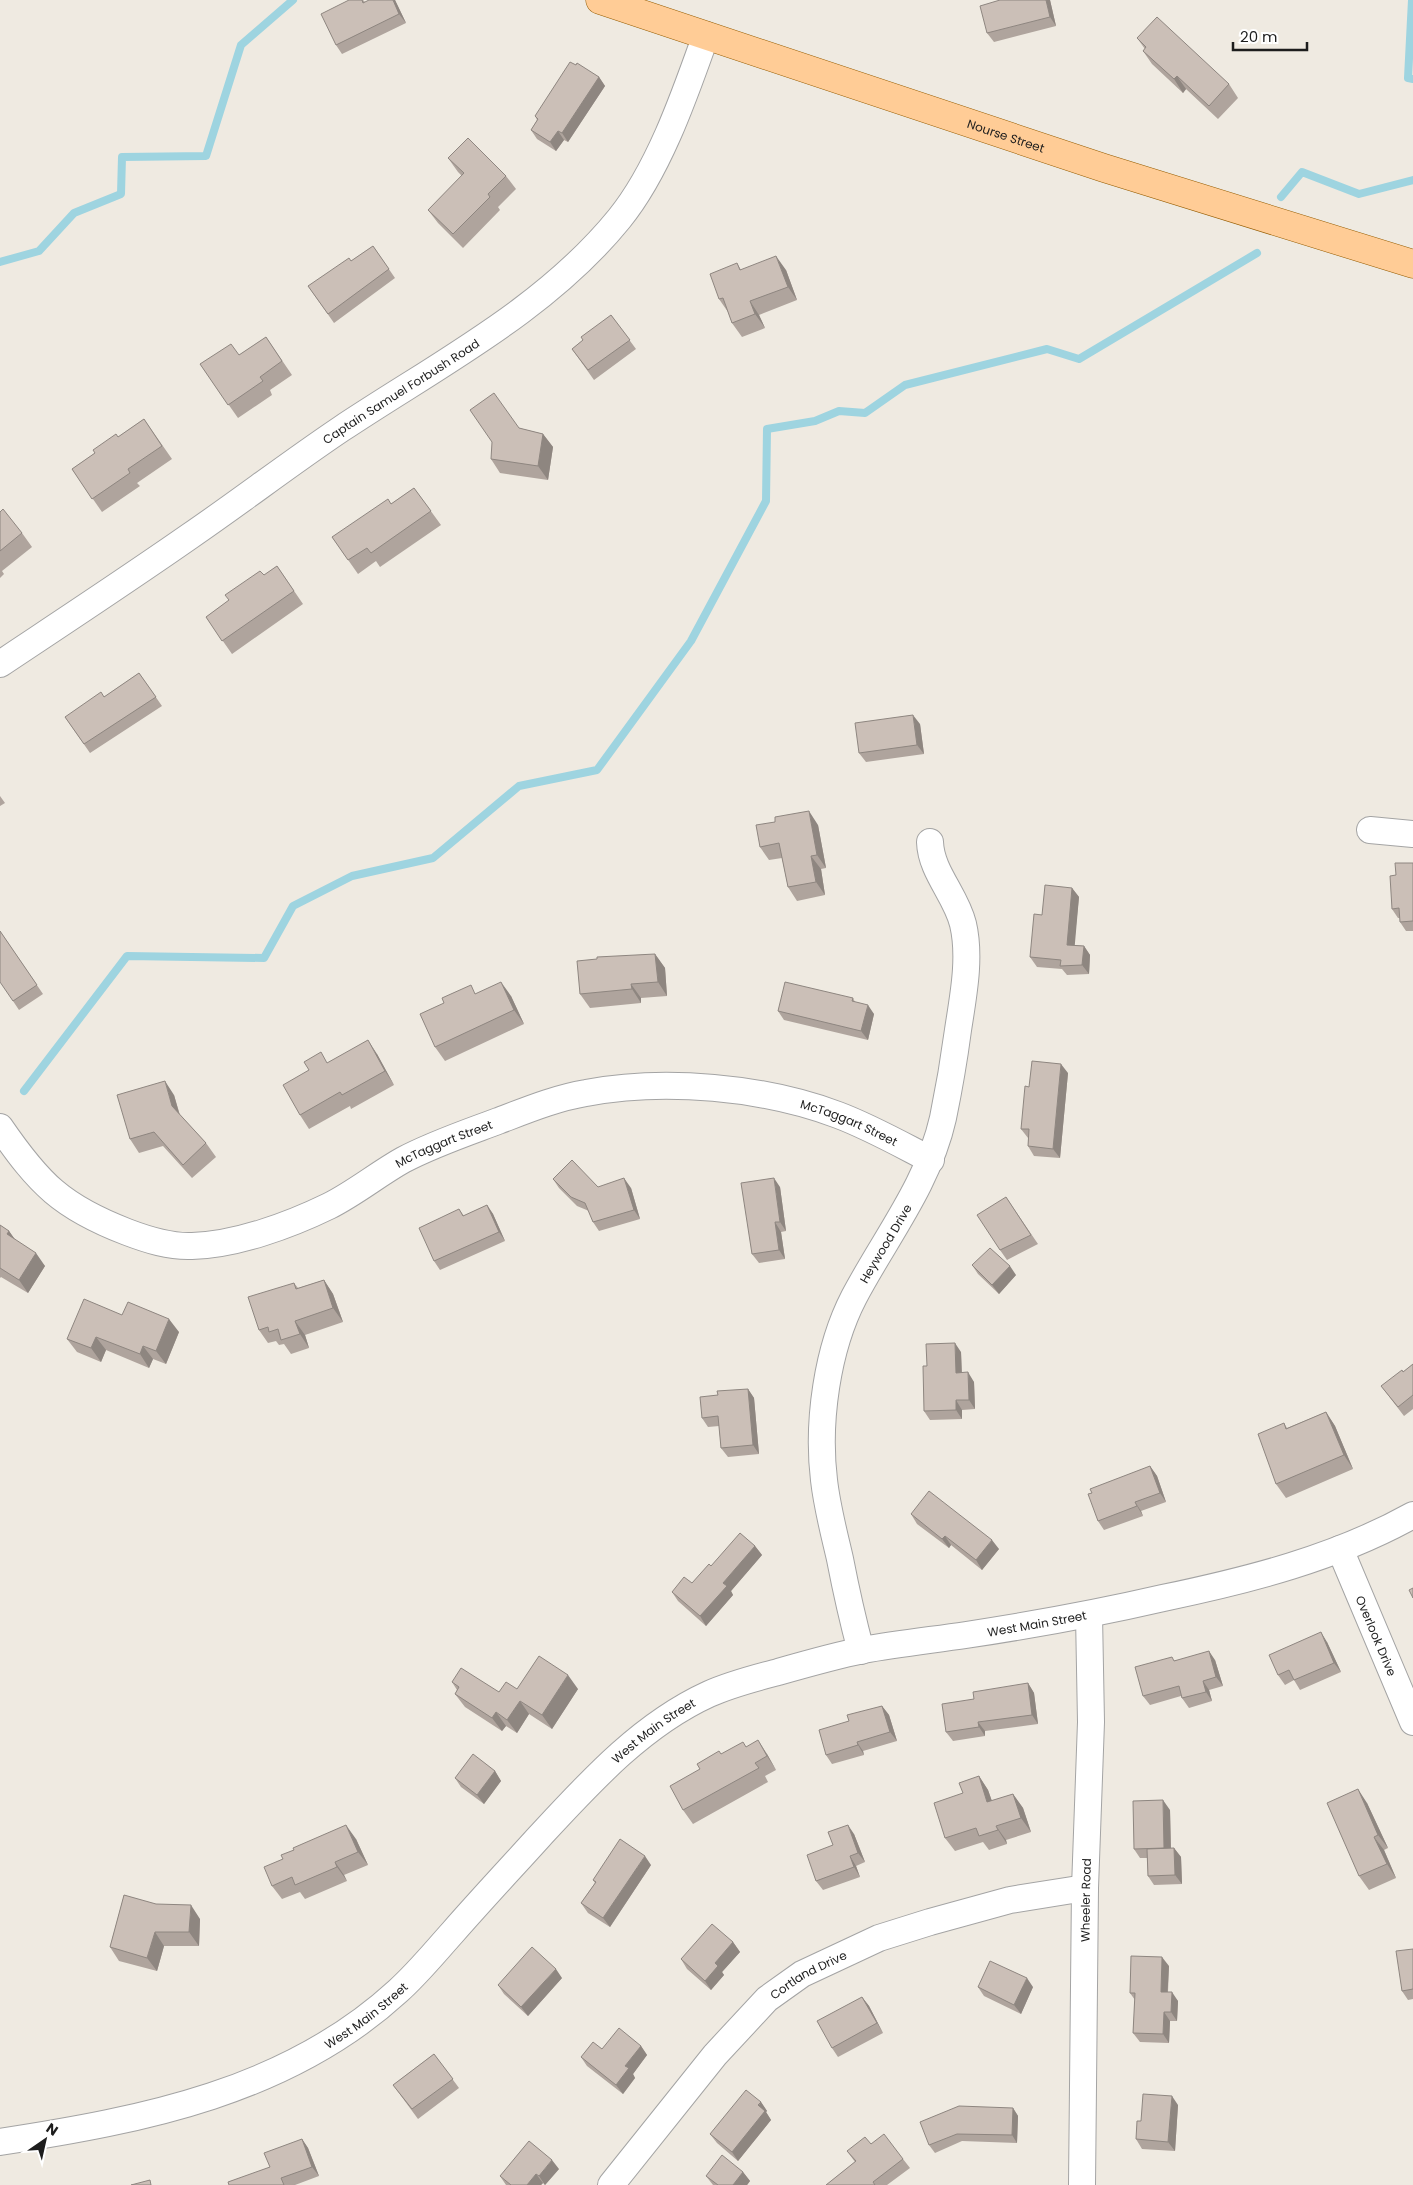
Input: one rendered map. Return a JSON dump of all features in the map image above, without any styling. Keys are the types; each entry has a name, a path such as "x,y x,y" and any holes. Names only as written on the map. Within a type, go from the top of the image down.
{"main road":[{"name":"Nourse Street","path":"600,0 1178,192 1413,264"}],"street":[{"name":"Captain Samuel Forbush Road","path":"0,664 190,536 326,439 497,328 533,302 565,275 616,223 639,189 655,160 683,99 706,35"},
{"path":"1370,830 1413,834"},
{"name":"Heywood Drive","path":"861,1651 824,1480 823,1410 832,1359 853,1300 919,1186 930,1160 942,1121 950,1081 966,962 963,925 950,890 930,857 930,842"},
{"name":"McTaggart Street","path":"0,1127 26,1165 57,1196 77,1210 99,1221 144,1238 167,1244 190,1246 228,1241 275,1228 330,1206 403,1160 530,1109 586,1093 628,1087 713,1088 796,1102 837,1114 869,1128 930,1160"},
{"name":"West Main Street","path":"0,2142 90,2128 158,2112 240,2088 290,2066 338,2038 398,1991 564,1810 625,1750 645,1733 689,1704 712,1692 736,1683 861,1651 1089,1614 1266,1574 1340,1549 1389,1528 1413,1515"},
{"name":"Overlook Drive","path":"1340,1549 1413,1722"},
{"name":"Wheeler Road","path":"1082,2185 1085,1888 1091,1722 1089,1614"},
{"name":"Cortland Drive","path":"611,2185 715,2055 767,2000 802,1974 879,1938 930,1922 1010,1900 1085,1888"}],"building":[{"path":"349,0 362,0 363,3 369,0 393,0 399,14 336,45 321,14"},
{"path":"1000,0 1046,0 1050,17 987,33 980,6"},
{"path":"1157,17 1229,84 1209,106 1177,76 1174,79 1143,51 1146,47 1137,38"},
{"path":"570,62 576,65 577,63 599,77 562,133 558,131 550,142 531,130 538,119 535,116"},
{"path":"468,138 506,176 488,194 490,197 453,234 428,210 464,173 448,158"},
{"path":"373,246 389,269 328,314 308,286 349,258 351,261"},
{"path":"776,256 788,287 750,301 755,314 732,323 723,298 719,299 710,274 737,263 740,270"},
{"path":"611,315 630,340 588,370 572,349 583,340 581,337"},
{"path":"266,337 282,361 260,377 263,381 228,405 200,364 231,344 239,355"},
{"path":"494,393 519,428 543,434 538,466 491,459 492,442 470,410"},
{"path":"144,419 162,446 128,469 130,473 92,499 72,469 95,453 93,450 116,434 118,437"},
{"path":"414,488 431,511 371,553 367,548 348,560 332,537 388,499 391,504"},
{"path":"3,509 22,533 0,551 0,512"},
{"path":"277,566 294,591 222,641 206,617 229,600 225,595 260,571 264,575"},
{"path":"139,673 156,697 84,744 65,717 101,692 104,697"},
{"path":"913,715 917,745 859,753 855,723"},
{"path":"809,811 817,855 811,856 816,882 788,887 779,843 760,847 756,825 775,822 775,817"},
{"path":"1395,863 1413,863 1413,921 1400,922 1399,908 1392,909 1390,876 1396,875"},
{"path":"1045,885 1072,888 1067,945 1084,946 1082,965 1060,966 1061,960 1030,957 1034,914 1042,915"},
{"path":"0,931 37,985 13,1001 0,982"},
{"path":"655,954 658,982 631,984 632,989 580,994 577,961 597,959 597,957"},
{"path":"501,982 514,1010 435,1047 420,1014 444,1003 442,998 471,985 475,994"},
{"path":"785,982 853,998 852,1001 868,1005 861,1031 778,1011"},
{"path":"368,1040 385,1071 342,1095 340,1092 300,1115 283,1085 309,1070 304,1062 321,1052 327,1063"},
{"path":"1032,1061 1061,1064 1053,1149 1028,1146 1029,1129 1021,1129 1025,1086 1029,1087"},
{"path":"165,1081 172,1106 206,1143 183,1165 154,1132 130,1139 117,1095"},
{"path":"572,1160 598,1187 624,1178 634,1210 593,1222 585,1203 571,1197 553,1179"},
{"path":"774,1178 780,1222 775,1222 779,1250 752,1254 741,1183"},
{"path":"1006,1197 1031,1235 1000,1250 977,1215"},
{"path":"487,1205 499,1232 434,1261 419,1228 459,1209 463,1216"},
{"path":"0,1225 9,1231 7,1234 36,1253 19,1280 0,1268"},
{"path":"990,1248 1010,1266 992,1285 972,1265"},
{"path":"324,1280 333,1308 295,1321 300,1334 281,1340 278,1329 269,1332 268,1327 259,1330 248,1297 294,1283 296,1289"},
{"path":"84,1299 122,1315 128,1302 169,1319 156,1351 143,1346 140,1354 96,1337 91,1348 67,1339"},
{"path":"955,1343 956,1373 968,1372 969,1400 956,1400 956,1410 924,1411 923,1366 927,1366 926,1344"},
{"path":"1413,1364 1413,1395 1398,1407 1381,1386"},
{"path":"748,1389 753,1445 721,1448 718,1416 702,1418 700,1397 718,1395 717,1391"},
{"path":"1326,1412 1344,1455 1276,1484 1258,1434 1284,1423 1286,1429"},
{"path":"1150,1466 1160,1493 1135,1502 1137,1506 1098,1521 1088,1494 1092,1493 1090,1489"},
{"path":"929,1491 992,1540 976,1560 945,1536 942,1539 911,1514"},
{"path":"740,1533 755,1546 723,1583 727,1586 700,1616 672,1592 684,1577 692,1583 709,1564 711,1566"},
{"path":"1413,1588 1413,1598 1409,1590"},
{"path":"1321,1632 1334,1663 1294,1680 1289,1670 1278,1675 1269,1655"},
{"path":"1209,1651 1216,1677 1203,1681 1206,1692 1182,1698 1179,1686 1143,1696 1135,1667 1172,1657 1174,1661"},
{"path":"539,1656 568,1675 542,1715 520,1701 507,1720 496,1712 492,1718 455,1694 459,1687 452,1682 461,1668 499,1692 506,1682 517,1689"},
{"path":"1028,1683 1032,1715 978,1722 979,1727 946,1732 942,1704 974,1699 973,1692"},
{"path":"882,1706 890,1732 857,1742 858,1745 826,1755 819,1730 849,1721 847,1715"},
{"path":"758,1740 767,1756 755,1763 759,1768 683,1810 670,1786 700,1769 697,1764 719,1751 721,1754 743,1742 746,1747"},
{"path":"473,1754 495,1771 477,1795 455,1778"},
{"path":"979,1776 987,1802 1013,1794 1021,1818 996,1826 998,1830 979,1836 976,1828 945,1838 934,1803 963,1793 959,1783"},
{"path":"1358,1789 1378,1835 1374,1837 1387,1864 1359,1876 1327,1803"},
{"path":"1163,1800 1164,1848 1134,1849 1133,1801"},
{"path":"346,1825 358,1852 335,1862 337,1867 295,1885 292,1877 272,1886 264,1867 283,1859 281,1855 294,1850 293,1848"},
{"path":"848,1825 858,1853 850,1856 854,1867 816,1881 807,1855 833,1845 828,1832"},
{"path":"620,1839 645,1856 603,1918 581,1903 596,1882 593,1880"},
{"path":"1174,1848 1175,1875 1148,1876 1147,1849"},
{"path":"124,1895 156,1904 191,1905 189,1932 155,1932 147,1958 110,1947"},
{"path":"712,1924 733,1942 715,1963 718,1966 705,1981 681,1959"},
{"path":"532,1947 556,1969 521,2007 498,1985"},
{"path":"1413,1949 1413,1989 1402,1991 1396,1951"},
{"path":"1131,1956 1162,1957 1161,1992 1172,1992 1171,2012 1164,2012 1163,2034 1133,2033 1135,1993 1130,1993"},
{"path":"990,1961 1027,1978 1014,2005 978,1987"},
{"path":"862,1997 877,2023 832,2048 817,2021"},
{"path":"619,2028 641,2046 625,2066 629,2068 616,2085 581,2057 593,2042 602,2049"},
{"path":"434,2054 453,2079 412,2109 393,2085"},
{"path":"746,2090 761,2102 758,2105 765,2111 732,2152 710,2134"},
{"path":"1143,2094 1172,2096 1168,2142 1136,2139 1137,2121 1141,2121"},
{"path":"959,2106 1013,2108 1012,2135 957,2134 929,2145 920,2122"},
{"path":"884,2134 903,2159 873,2182 875,2185 826,2185 856,2161 847,2151 865,2137 871,2144"},
{"path":"302,2139 312,2167 281,2178 284,2185 229,2185 228,2182 270,2167 264,2153"},
{"path":"529,2141 552,2160 539,2176 536,2174 527,2185 511,2185 500,2176"},
{"path":"722,2155 743,2172 733,2185 718,2185 706,2176"},
{"path":"150,2180 151,2185 131,2185"}],"waterway":[{"path":"0,262 39,251 74,213 121,194 122,157 206,156 241,45 293,0"},
{"path":"1412,0 1408,78 1413,79"},
{"path":"1281,197 1302,172 1359,194 1413,180"},
{"path":"24,1091 127,956 264,958 293,906 352,876 433,858 519,786 597,770 691,641 766,501 767,429 815,421 839,411 865,413 905,385 1047,349 1079,359 1257,253"}]}
